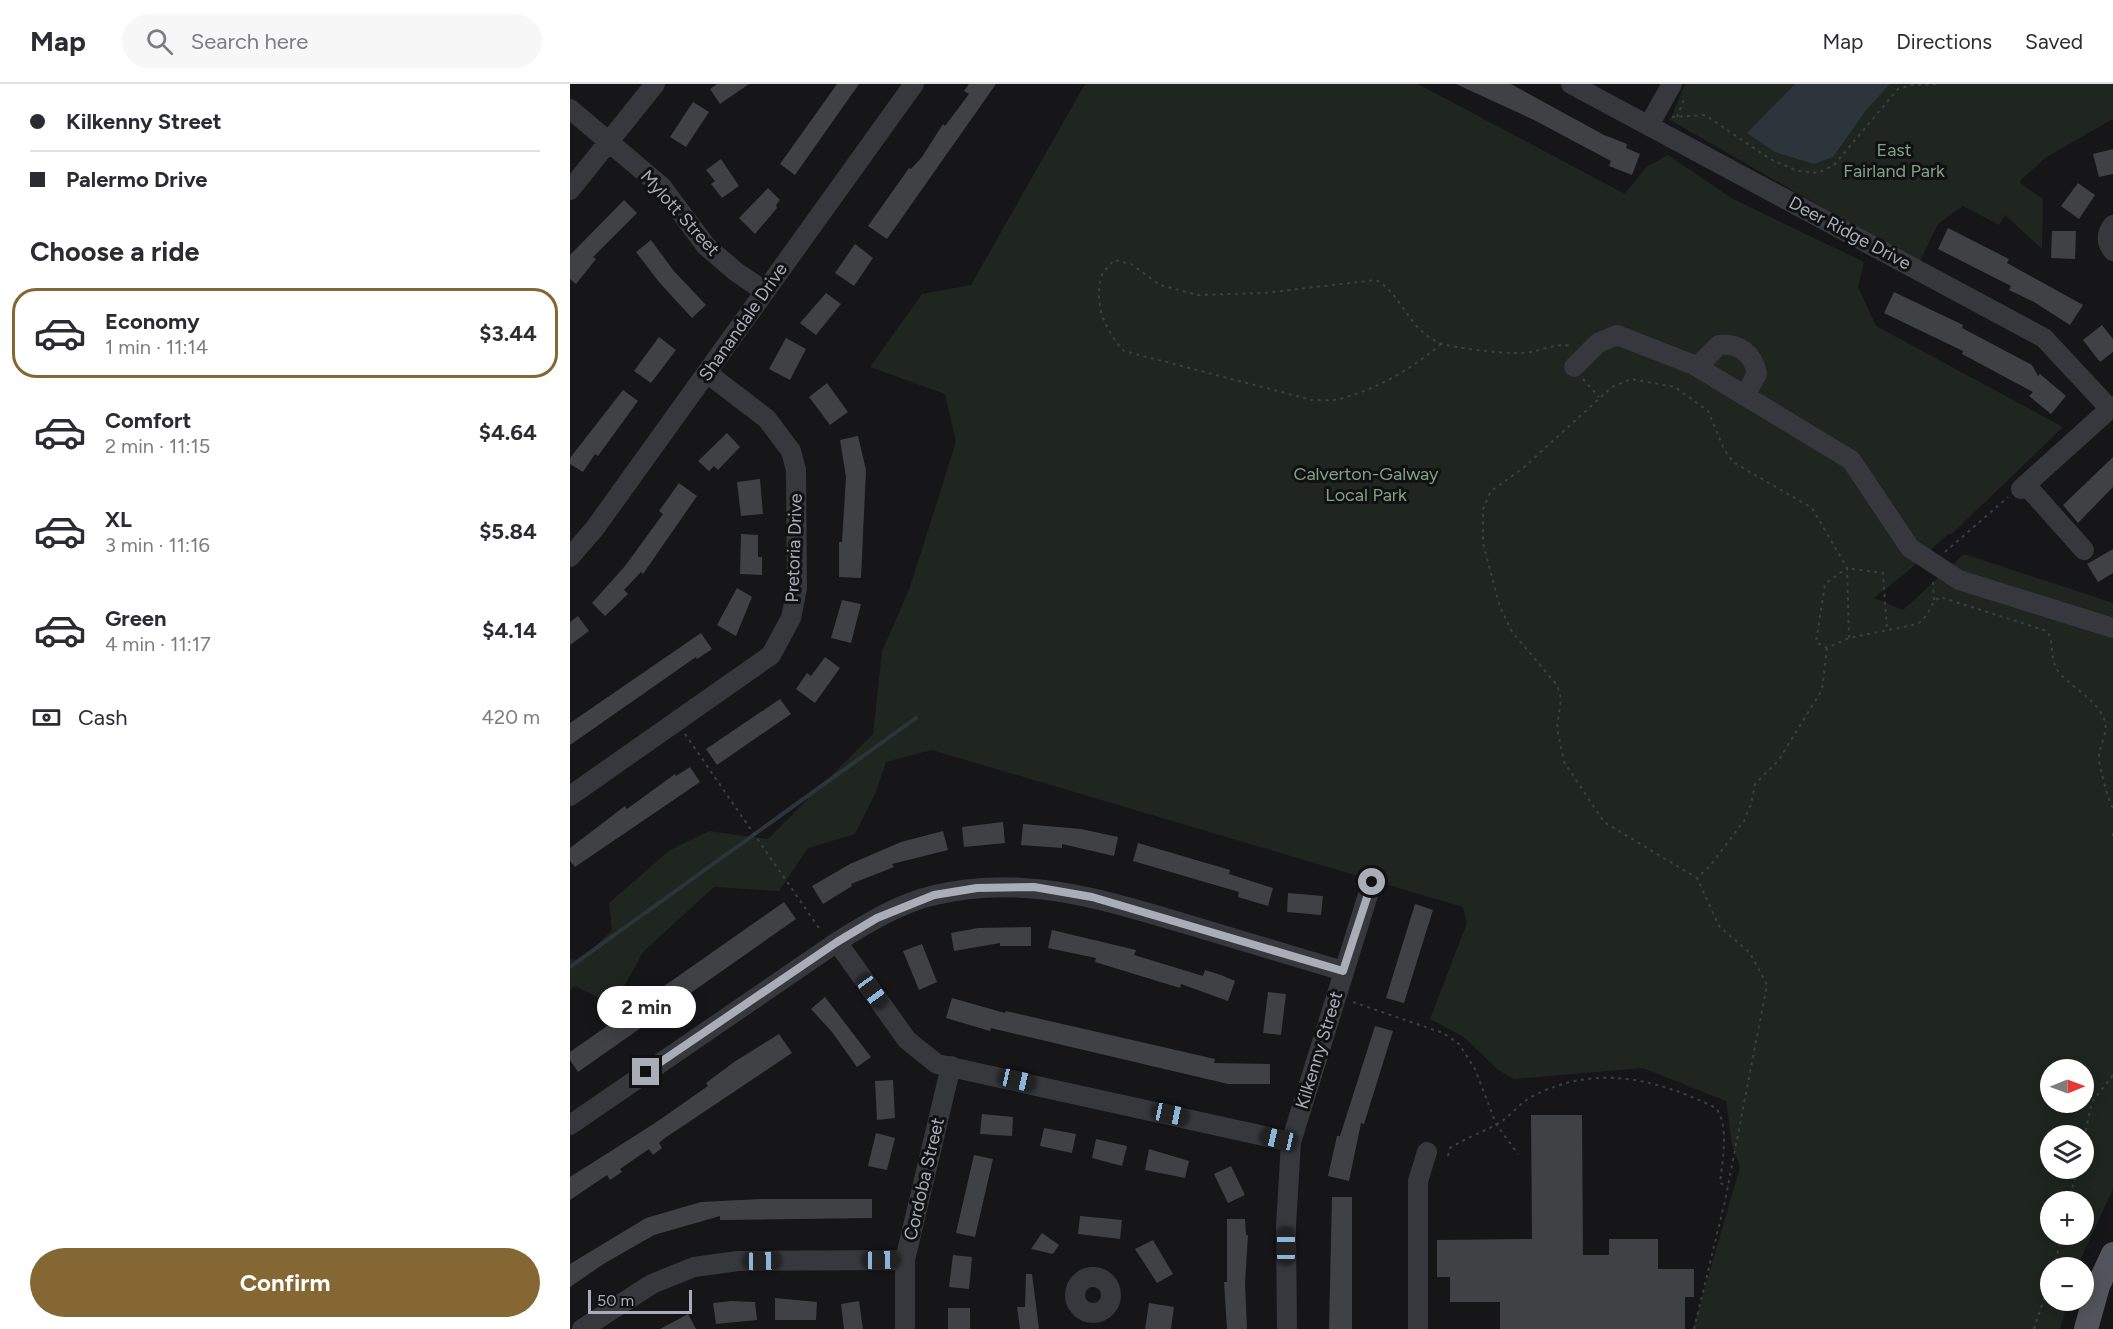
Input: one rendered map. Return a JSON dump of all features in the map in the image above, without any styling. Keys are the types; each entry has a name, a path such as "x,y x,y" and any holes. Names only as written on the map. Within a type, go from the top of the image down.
{"main road":[{"path":"2086,1329 2098,1286 2113,1254"},
{"path":"2100,1329 2113,1294"}],"street":[{"path":"570,190 655,84"},
{"name":"Shanandale Drive","path":"570,557 595,528 707,374 764,291 914,84"},
{"name":"Deer Ridge Drive","path":"1571,84 1652,120 2044,338 2111,407"},
{"path":"1652,120 1680,87"},
{"name":"Mylott Street","path":"570,109 662,187 706,246 735,271 764,291"},
{"path":"2113,225 2108,234 2108,243 2113,251"},
{"path":"1579,362 1598,343 1617,335 1697,367 1851,460 1910,548 1959,580 2113,628"},
{"path":"1697,367 1719,345 1739,347 1749,354 1757,374 1745,395"},
{"name":"Pretoria Drive","path":"570,796 771,655 791,618 797,588 796,470 791,451 767,419 707,374"},
{"path":"2084,550 2023,487 2111,407"},
{"name":"Kilkenny Street","path":"1287,1329 1286,1226 1292,1142 1372,882"},
{"path":"570,1125 837,942 877,918 934,895 977,888 1034,887 1092,897 1343,971"},
{"path":"837,942 908,1040 937,1064 1292,1142"},
{"name":"Cordoba Street","path":"905,1329 905,1260 951,1066"},
{"path":"1418,1329 1418,1181 1427,1152"},
{"path":"582,1329 652,1284 694,1268 738,1261 905,1260"}],"path":[{"path":"1652,120 1705,115 1770,159 1798,171 1818,173 1834,165 1898,89 1912,85 1939,84"},
{"path":"1677,117 1680,87"},
{"path":"1441,344 1420,362 1375,386 1338,399 1312,400 1124,351 1109,333 1100,309 1101,277 1114,260 1131,264 1160,285 1198,295 1264,293 1376,280 1385,285 1415,328 1441,344 1520,354 1563,344 1573,346 1579,362 1599,397"},
{"path":"1694,1329 1728,1186 1767,985 1750,953 1719,926 1697,878 1604,822 1564,762 1557,728 1561,698 1557,685 1512,632 1498,604 1483,543 1483,509 1491,492 1522,469 1612,387 1631,379 1675,387 1708,411 1724,449 1733,462 1812,508 1847,568 1849,638"},
{"path":"1934,601 1932,576 1940,557 2001,502 2023,487"},
{"path":"1827,648 1816,642 1815,635 1820,626 1825,584 1847,568 1883,573 1887,630"},
{"path":"1827,648 1849,638 1918,624 1927,615 1934,601 1940,597 2047,631 2050,636 2051,658 2056,668 2067,682 2090,700 2104,721 2106,735 2099,757 2113,808"},
{"path":"1697,878 1710,866 1744,821 1751,804 1755,784 1778,761 1822,690 1827,648"},
{"path":"676,721 821,931 837,942"},
{"path":"2113,832 2113,841"},
{"path":"1344,999 1443,1033 1459,1044 1475,1069 1496,1124 1518,1154"},
{"path":"2087,1125 2092,1102 2113,1075"},
{"path":"1448,1156 1450,1148 1496,1124 1519,1104 1559,1086 1591,1079 1619,1077 1642,1079 1716,1108 1722,1115 1720,1183 1728,1186"},
{"path":"2034,1329 2040,1311"}],"green space":[{"name":"Calverton-Galway Local Park","path":"1085,84 1418,84 1625,194 1646,167 1668,155 1733,199 1864,262 1858,287 1876,326 2063,427 1952,534 1948,534 1907,572 1874,598 1903,610 1964,554 2113,603 2113,1189 2094,1230 2094,1191 2040,1191 2040,1245 2087,1245 2082,1257 2040,1257 2040,1311 2065,1311 2060,1329 1693,1329 1740,1167 1732,1144 1726,1101 1643,1068 1514,1079 1498,1070 1464,1037 1430,1019 1467,923 1463,907 932,750 886,762 875,794 855,834 808,848 779,891 714,887 643,952 614,1005 575,986 570,990 570,959 581,961 612,930 609,903 670,850 709,831 768,839 873,734 882,651 909,590 956,442 945,394 870,367 922,294 971,285"},
{"name":"East Fairland Park","path":"1685,84 2113,84 2113,119 2045,158 2021,180 2020,183 2043,199 2042,249 2005,215 1999,225 1963,206 1938,224 1919,263 1670,120"}],"shaded area":[{"path":"1795,84 1890,84 1866,110 1833,157 1814,164 1775,152 1747,133"}],"building":[{"path":"717,84 749,84 720,104 710,89"},
{"path":"837,84 859,84 795,175 780,164"},
{"path":"969,84 996,84 887,239 868,226 909,168 911,169 922,157 943,124 945,126 969,94 964,91"},
{"path":"1456,84 1511,84 1604,135 1627,144 1626,148 1640,154 1632,175 1609,166 1611,161 1534,120"},
{"path":"693,102 709,112 686,147 670,137"},
{"path":"2113,149 2113,174 2099,177 2093,154"},
{"path":"721,159 739,186 722,198 711,184 715,181 706,170"},
{"path":"2078,183 2095,195 2079,219 2061,206"},
{"path":"768,188 780,200 776,205 777,208 755,234 739,218"},
{"path":"624,200 637,213 593,257 596,259 576,284 570,279 570,255"},
{"path":"1948,228 2009,259 2007,263 2083,305 2070,325 2034,302 2009,290 2011,286 1938,249"},
{"path":"2052,231 2076,231 2075,259 2051,258"},
{"path":"651,240 673,270 706,305 692,318 659,282 636,252"},
{"path":"855,244 873,258 854,286 835,273"},
{"path":"1894,292 1963,325 1962,328 2032,365 2038,376 2040,374 2066,396 2051,414 2029,396 2033,392 1962,354 1963,351 1884,313"},
{"path":"826,293 841,304 816,335 800,323"},
{"path":"2102,325 2113,339 2113,352 2100,362 2083,340"},
{"path":"659,337 676,350 651,383 634,371"},
{"path":"786,338 806,349 790,380 769,369"},
{"path":"827,383 848,412 830,425 809,397"},
{"path":"623,390 638,401 598,456 595,454 583,472 570,464 570,458"},
{"path":"727,433 740,447 718,470 714,466 709,471 698,461"},
{"path":"858,436 866,470 861,578 839,577 839,542 842,542 846,477 840,440"},
{"path":"2113,457 2113,487 2078,523 2063,505"},
{"path":"760,479 763,514 741,516 737,482"},
{"path":"679,483 697,496 643,574 641,572 624,590 628,594 605,616 592,603 625,566 663,514 659,511"},
{"path":"741,534 758,535 758,557 762,557 762,575 740,574"},
{"path":"2113,549 2113,573 2098,582 2087,564"},
{"path":"737,588 752,597 736,636 717,625"},
{"path":"842,600 861,604 851,643 831,638"},
{"path":"578,616 589,631 570,645 570,622"},
{"path":"701,633 712,649 697,659 696,657 570,745 570,723"},
{"path":"825,657 840,668 815,703 796,689 807,673 811,676"},
{"path":"780,699 791,714 717,765 706,749"},
{"path":"690,767 700,782 575,867 570,861 570,848 625,806 627,809 675,774 676,776"},
{"path":"1003,822 1005,843 964,847 962,827"},
{"path":"1023,824 1081,829 1118,837 1114,856 1062,844 1062,848 1021,845"},
{"path":"943,831 948,850 892,864 894,867 851,884 852,886 823,904 812,886 850,864 901,842"},
{"path":"1138,843 1230,870 1229,874 1273,888 1268,906 1238,897 1239,892 1133,861"},
{"path":"1288,893 1323,896 1321,915 1287,912"},
{"path":"784,902 796,919 578,1072 570,1060 570,1052"},
{"path":"1415,904 1433,910 1404,1003 1386,998"},
{"path":"1031,927 1031,946 1000,946 1000,943 954,951 951,933 978,928"},
{"path":"1052,930 1136,950 1134,955 1203,976 1205,970 1235,981 1228,1001 1181,984 1180,988 1095,962 1096,958 1048,948"},
{"path":"922,944 937,982 919,990 903,951"},
{"path":"1268,992 1286,994 1281,1035 1263,1033"},
{"path":"825,997 871,1057 857,1067 832,1032 811,1009"},
{"path":"952,998 1005,1013 1006,1011 1215,1059 1214,1063 1270,1064 1270,1084 1228,1084 991,1028 990,1031 946,1018"},
{"path":"1375,1026 1393,1031 1364,1124 1361,1123 1349,1181 1328,1176 1337,1136 1340,1136"},
{"path":"779,1034 792,1053 665,1138 659,1143 662,1148 653,1155 649,1149 620,1169 622,1172 610,1180 607,1175 570,1200 570,1177 655,1123 708,1086 706,1083 734,1062"},
{"path":"893,1080 895,1118 877,1120 875,1081"},
{"path":"982,1114 1013,1117 1012,1136 980,1134"},
{"path":"1531,1115 1582,1115 1583,1255 1609,1255 1609,1239 1658,1239 1658,1269 1694,1269 1694,1297 1685,1297 1685,1329 1500,1329 1500,1302 1450,1302 1450,1277 1437,1277 1437,1240 1532,1239"},
{"path":"1044,1128 1076,1134 1072,1153 1040,1146"},
{"path":"876,1133 895,1138 887,1170 868,1166"},
{"path":"1096,1139 1127,1146 1122,1166 1092,1158"},
{"path":"1149,1149 1189,1161 1185,1178 1145,1170"},
{"path":"974,1155 993,1159 975,1237 956,1233"},
{"path":"1231,1166 1245,1195 1228,1203 1214,1174"},
{"path":"1332,1197 1352,1197 1352,1329 1329,1329"},
{"path":"761,1199 872,1199 872,1218 720,1220 720,1216 654,1235 605,1263 570,1287 570,1264 646,1218 701,1202"},
{"path":"1080,1216 1122,1220 1120,1239 1078,1234"},
{"path":"1227,1219 1245,1219 1246,1235 1248,1235 1245,1283 1247,1329 1227,1329 1224,1282 1227,1282"},
{"path":"1042,1233 1059,1245 1053,1254 1031,1249"},
{"path":"1153,1240 1173,1274 1157,1283 1135,1249"},
{"path":"953,1255 972,1257 969,1289 949,1287"},
{"path":"1026,1274 1032,1274 1039,1329 1020,1329 1017,1307 1025,1307"},
{"path":"775,1298 817,1302 816,1320 775,1320"},
{"path":"859,1301 863,1329 844,1329 841,1304"},
{"path":"755,1302 757,1320 716,1324 713,1303"},
{"path":"1149,1303 1174,1307 1171,1329 1145,1329"},
{"path":"948,1308 970,1308 970,1329 948,1329"},
{"path":"688,1314 696,1329 660,1329"}],"waterway":[{"path":"570,967 916,718"}],"route":[{"path":"646,1072 837,942 877,918 934,895 977,888 1034,887 1092,897 1343,971 1372,882"}]}
